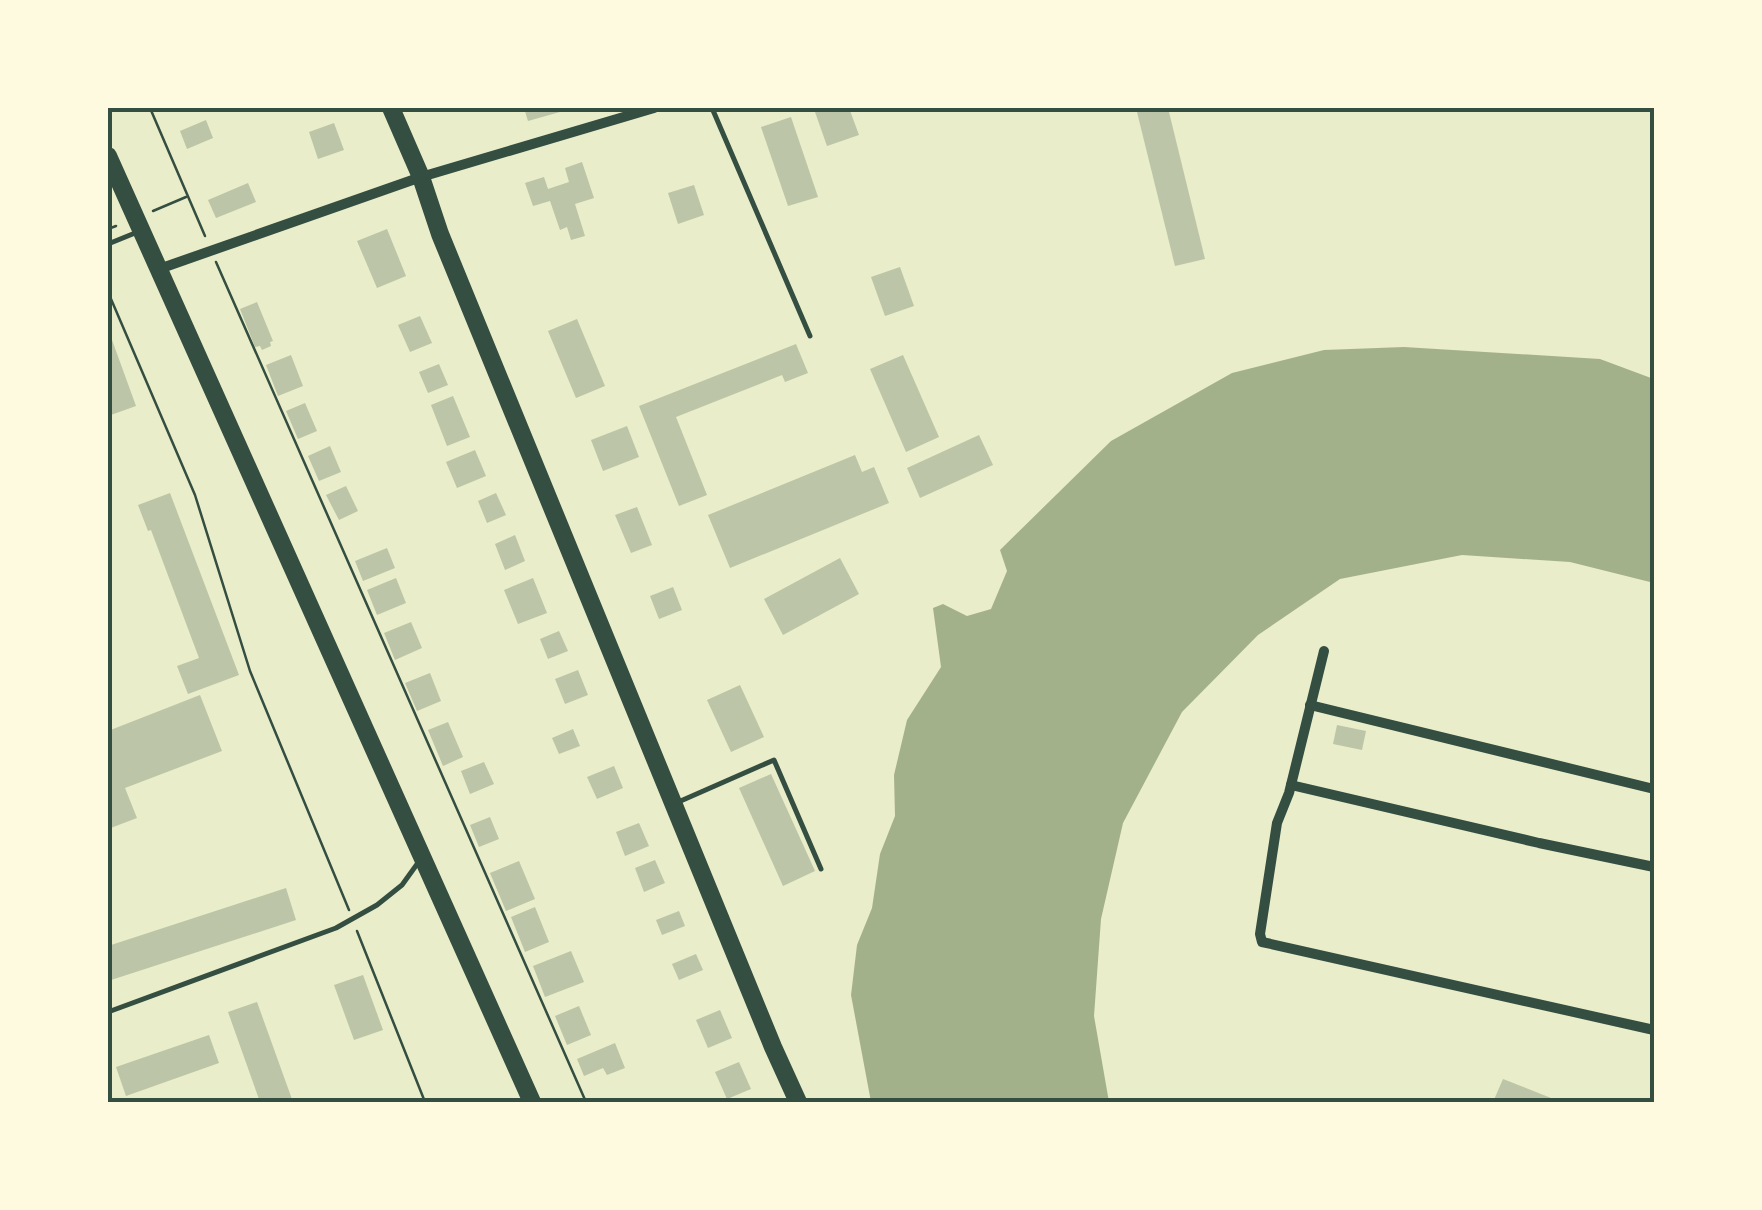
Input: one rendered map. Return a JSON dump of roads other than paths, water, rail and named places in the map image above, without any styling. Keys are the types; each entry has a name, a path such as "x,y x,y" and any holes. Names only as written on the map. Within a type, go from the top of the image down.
{"highway":[{"path":"391,108 798,1102"},
{"path":"108,156 532,1102"}],"street":[{"path":"159,269 421,177 654,108"},
{"path":"1324,651 1291,786 1278,822 1260,934 1262,942 1654,1030"},
{"path":"1310,705 1654,789"},
{"path":"1291,786 1654,867"}],"lane":[{"path":"712,108 810,336"},
{"path":"108,244 142,230"},
{"path":"673,804 774,760 821,869"},
{"path":"108,1012 336,928 402,885 422,858"}]}
